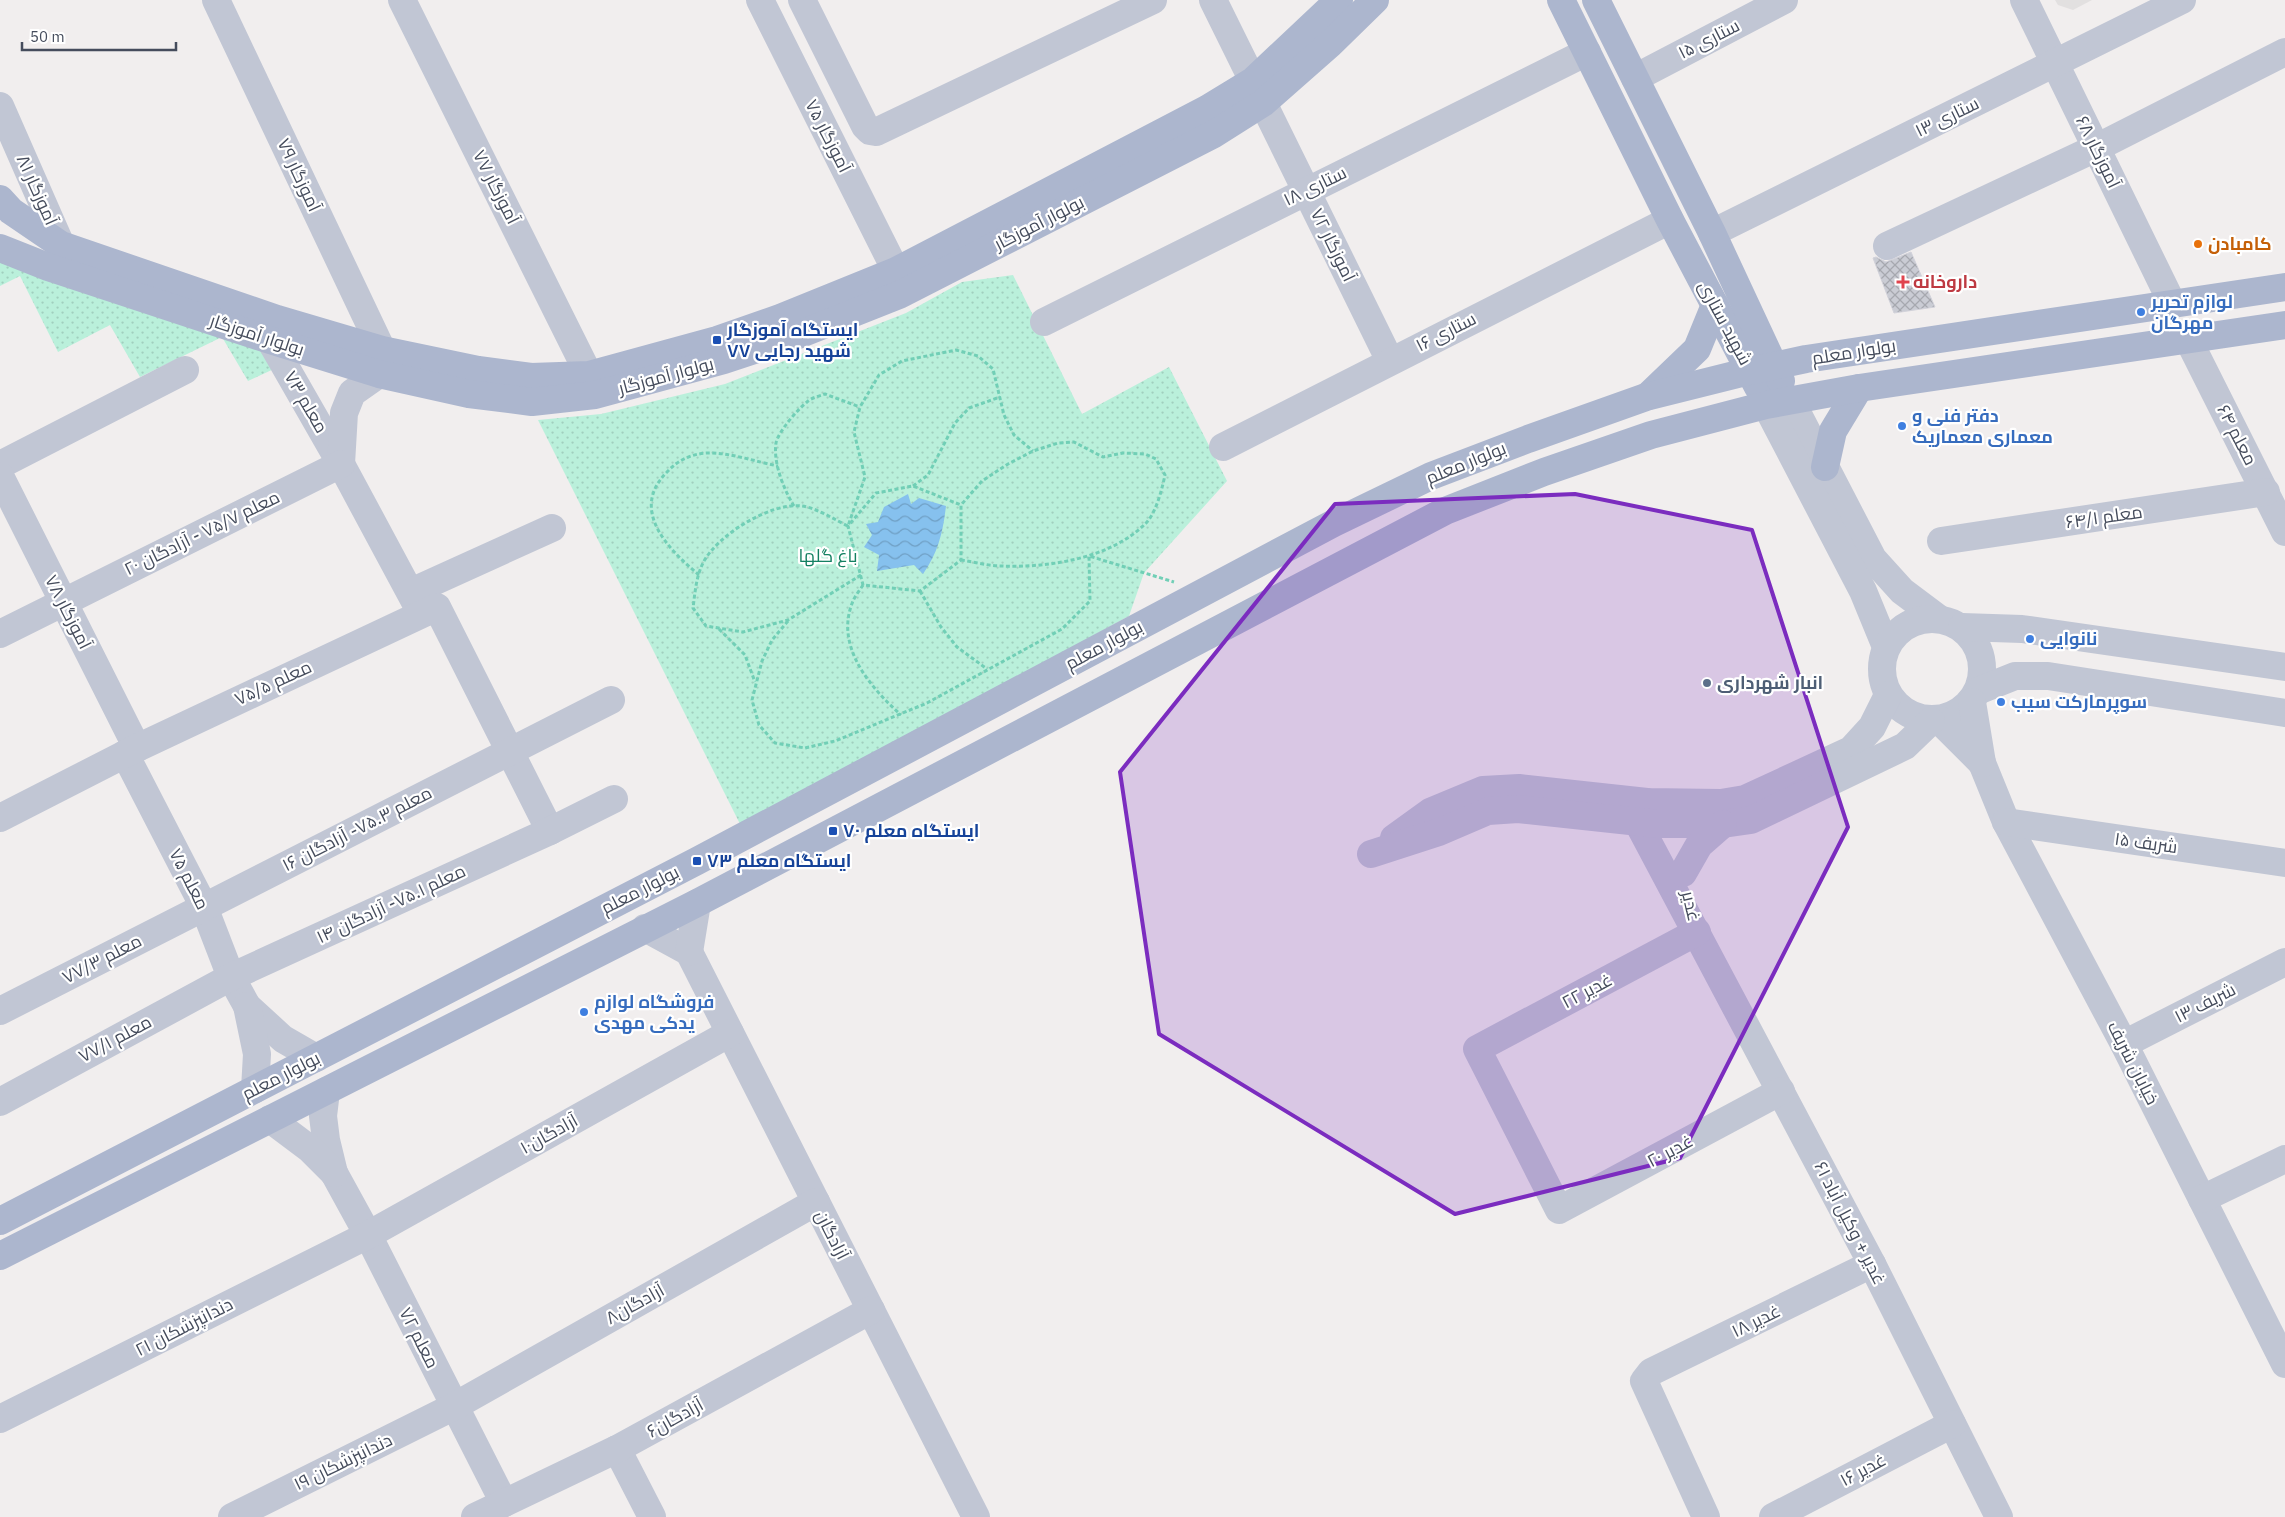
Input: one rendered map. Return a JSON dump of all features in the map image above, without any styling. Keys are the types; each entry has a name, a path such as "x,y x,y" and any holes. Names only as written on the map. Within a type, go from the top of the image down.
{"main road":[{"name":"بولوار آموزگار","path":"0,199 11,211 61,245 277,319 381,362 469,394 532,402 595,395 724,360 788,339 899,296 1214,134 1258,92 1339,0"},
{"name":"بولوار آموزگار","path":"0,248 48,267 270,340 381,362 478,370 531,377 590,375 717,340 780,318 896,272 1208,109 1258,92 1330,44 1375,0"},
{"name":"شهید ستاری","path":"1561,0 1670,220 1715,305 1762,368"},
{"name":"شهید ستاری","path":"1596,0 1712,233 1762,368 1778,402"},
{"name":"بولوار معلم","path":"0,1221 697,861 1334,523 1431,476 1646,397 1762,368 2285,287"},
{"path":"1646,397 1697,349 1715,305"},
{"name":"بولوار معلم","path":"0,1256 697,902 1445,510 1544,472 1651,435 1778,402 2188,338 2285,325"},
{"path":"1825,467 1832,432 1859,388"}],"street":[{"name":"۷۹ آموزگار","path":"216,0 381,362"},
{"name":"۷۷ آموزگار","path":"402,0 590,375"},
{"name":"آموزگار ۷۵","path":"760,0 896,272"},
{"path":"802,0 865,126 870,131 876,132 1153,0"},
{"name":"۷۲ آموزگار","path":"1213,0 1390,361"},
{"name":"ستاری ۱۵","path":"1635,78 1784,0"},
{"name":"آموزگار ۶۸","path":"2024,0 2172,303"},
{"name":"ستاری ۱۳","path":"1712,233 2182,0"},
{"name":"ستاری ۱۸","path":"1044,322 1306,190 1587,52"},
{"path":"1886,246 2096,148 2285,52"},
{"name":"۸۱ آموزگار","path":"0,106 61,245"},
{"name":"ستاری ۱۶","path":"1223,446 1670,220"},
{"name":"معلم ۶۴","path":"2188,338 2285,532"},
{"name":"معلم ۷۳","path":"270,340 341,464 416,602"},
{"path":"341,464 344,412 352,393 381,362"},
{"path":"0,465 185,370"},
{"name":"شهید ستاری","path":"1778,402 1825,467 1873,559 1902,591 1950,622"},
{"name":"شهید ستاری","path":"1778,402 1864,591 1886,647"},
{"name":"معلم ۷۵/۷ - آزادگان ۲۰","path":"0,634 341,464"},
{"name":"آموزگار ۷۸","path":"0,476 63,602 131,751"},
{"name":"معلم ۶۴/۱","path":"1941,541 2266,492"},
{"name":"معلم ۷۵/۵","path":"0,818 416,602 552,528"},
{"path":"416,602 437,607 550,831"},
{"path":"1950,622 1978,644 1984,667 1976,696"},
{"path":"1935,720 1914,717 1899,708 1888,695 1881,671 1886,647 1907,624 1950,622 2022,629 2285,667"},
{"path":"1888,695 1872,727 1851,750 1745,799 1647,816 1519,788 1483,790 1430,812 1372,854 1439,832 1488,811 1518,809 1647,816 1723,824 1751,820 1905,746 1935,720 2015,676 2048,676 2285,712"},
{"name":"خیابان شریف","path":"1976,696 1982,763 2006,822 2124,1044 2284,1360"},
{"name":"معلم ۷۵.۳- آزادگان ۱۶","path":"204,907 611,700"},
{"name":"خیابان شریف","path":"1935,720 1982,763"},
{"name":"معلم ۷۵","path":"131,751 204,907 231,977 248,1006"},
{"name":"معلم ۷۵.۱- آزادگان ۱۴","path":"231,977 550,831 614,799"},
{"name":"غدیر","path":"1647,816 1683,874 1697,932"},
{"name":"غدیر","path":"1647,816 1697,932"},
{"name":"شریف ۱۵","path":"2006,822 2285,863"},
{"path":"1683,874 1699,845 1723,824"},
{"path":"645,928 689,952 697,902"},
{"name":"معلم ۷۷/۳","path":"0,1011 204,907"},
{"name":"غدیر ۲۲","path":"1559,1210 1478,1049 1697,932"},
{"name":"غدیر + وکیل آباد ۶۱","path":"1697,932 1872,1264 1999,1517"},
{"name":"آزادگان","path":"689,952 976,1517"},
{"name":"شریف ۱۳","path":"2124,1044 2285,962"},
{"name":"معلم ۷۷/۱","path":"0,1102 231,977"},
{"path":"248,1006 283,1039 316,1058"},
{"path":"248,1006 257,1054 255,1089"},
{"name":"آزادگان۱۰","path":"368,1235 730,1033"},
{"path":"326,1091 323,1116 326,1140 334,1173"},
{"name":"غدیر ۲۰","path":"1559,1210 1781,1091"},
{"path":"270,1119 310,1149 334,1173"},
{"path":"2202,1200 2285,1158"},
{"name":"معلم ۷۲","path":"334,1173 368,1235 504,1503"},
{"name":"آزادگان۸","path":"454,1407 816,1202"},
{"name":"دندانپزشکان ۲۱","path":"0,1419 368,1235"},
{"name":"غدیر ۱۸","path":"1706,1517 1644,1381 1651,1372 1872,1264"},
{"name":"آزادگان۶","path":"476,1517 617,1450 871,1310"},
{"name":"دندانپزشکان ۱۹","path":"232,1517 454,1407"},
{"name":"غدیر ۱۶","path":"1773,1517 1952,1424"},
{"path":"617,1450 652,1517"}],"path":[{"path":"864,585 848,526 865,478 854,432 860,407 880,375 902,361 956,350 978,356 993,369 1004,414 1014,435 1033,451"},
{"path":"794,506 788,496 778,466 776,442 782,430 808,401 825,394 860,407"},
{"path":"848,526 876,493 913,486 928,475 955,423 969,408 1000,397"},
{"path":"864,585 920,591 961,560 1011,566 1049,565 1090,556 1119,542 1146,523 1160,495 1165,475 1156,459 1145,454 1123,453 1103,457 1074,442 1058,443 1033,451 982,482 961,505 961,560"},
{"path":"699,575 669,548 656,526 650,503 659,480 674,464 689,456 708,453 778,466"},
{"path":"913,486 961,505"},
{"path":"848,526 803,506 794,506 759,514 736,528 703,562 693,608 706,626 743,632 788,620 861,576"},
{"path":"1090,556 1206,591"},
{"path":"788,620 772,640 762,661 755,682 752,700 759,726 776,742 805,748 835,741 927,703 1062,629 1090,601 1090,556"},
{"path":"864,585 853,601 847,633 865,677 880,696 901,714"},
{"path":"920,591 941,627 958,648 988,669"},
{"path":"719,629 745,655 755,682"}],"highlighted area":[{"path":"1575,494 1752,530 1848,827 1680,1158 1455,1214 1159,1034 1120,772 1335,504"}],"shaded area":[{"path":"2055,0 2092,0 2073,10 2058,5"}],"green space":[{"path":"0,254 263,344 276,368 248,381 222,337 140,377 110,325 58,352 20,276 0,286"},
{"name":"باغ گلها","path":"1013,275 1082,414 1169,367 1227,481 1144,573 1129,616 742,828 538,420 601,414 725,384 906,313 962,282"}],"water":[{"path":"908,494 911,504 919,498 946,506 936,550 923,574 914,565 877,571 879,555 864,547 872,535 866,524 878,522 884,507"}],"building":[{"name":"داروخانه","path":"1911,252 1935,307 1894,313 1873,258 1876,257 1886,262"}],"place":[{"name":"کامبادن","path":"2198,244"},
{"name":"داروخانه","path":"1903,282"},
{"name":"لوازم تحریر مهرگان","path":"2141,312"},
{"name":"ایستگاه آموزگار شهید رجایی ۷۷","path":"717,340"},
{"name":"دفتر فنی و معماری معماریک","path":"1902,426"},
{"name":"نانوایی","path":"2030,639"},
{"name":"انبار شهرداری","path":"1707,683"},
{"name":"سوپرمارکت سیب","path":"2001,702"},
{"name":"ایستگاه معلم ۷۰","path":"833,831"},
{"name":"ایستگاه معلم ۷۳","path":"697,861"},
{"name":"فروشگاه لوازم یدکی مهدی","path":"584,1012"}]}
